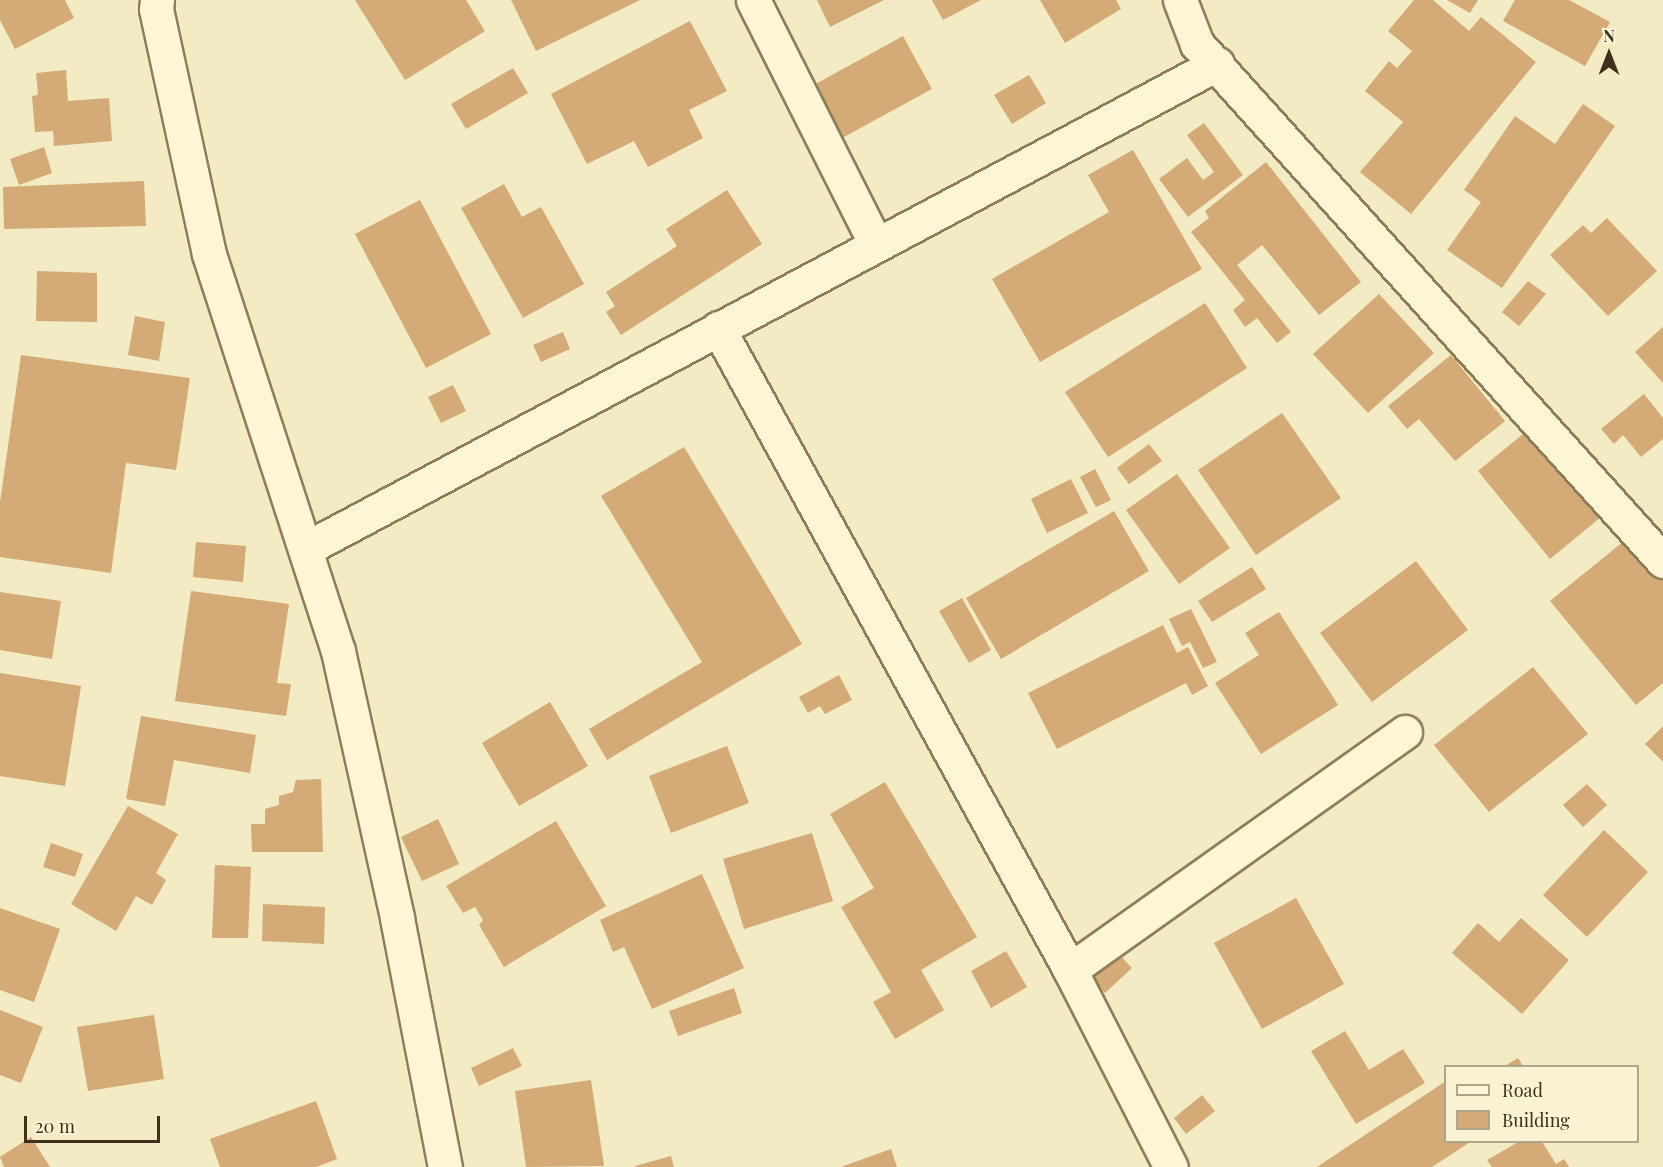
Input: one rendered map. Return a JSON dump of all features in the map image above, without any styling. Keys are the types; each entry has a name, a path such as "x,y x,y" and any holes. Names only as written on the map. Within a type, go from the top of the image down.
{"street":[{"path":"157,0 156,9 209,254 307,548 338,651 397,918 445,1167"},
{"path":"753,0 876,245"},
{"path":"1180,0 1197,44 1663,561"},
{"path":"307,548 1217,64"},
{"path":"718,328 1070,970 1171,1167"},
{"path":"1070,970 1405,732"}],"building":[{"path":"0,0 65,0 74,18 15,49 0,20"},
{"path":"355,0 466,0 485,31 405,80"},
{"path":"511,0 640,0 536,51"},
{"path":"817,0 884,0 830,27"},
{"path":"932,0 981,0 943,20"},
{"path":"1040,0 1116,0 1121,9 1065,43"},
{"path":"1414,0 1433,0 1469,31 1481,17 1536,62 1411,214 1360,172 1403,122 1365,91 1389,61 1397,68 1412,51 1388,31"},
{"path":"1447,0 1478,0 1470,13"},
{"path":"1515,0 1569,0 1610,22 1585,66 1503,21"},
{"path":"690,21 727,91 689,110 703,138 648,167 634,141 587,164 551,94"},
{"path":"903,36 932,89 842,138 812,86"},
{"path":"513,68 528,93 466,129 451,104"},
{"path":"66,70 68,101 109,98 112,141 54,146 53,131 35,132 32,96 38,95 36,73"},
{"path":"1029,75 1046,103 1012,124 994,95"},
{"path":"1583,104 1615,126 1502,288 1447,250 1481,202 1464,190 1515,116 1555,144"},
{"path":"1204,123 1243,175 1188,217 1159,179 1187,158 1203,180 1214,172 1187,135"},
{"path":"44,147 52,173 19,185 10,159"},
{"path":"1133,150 1202,269 1040,362 992,279 1109,212 1088,175"},
{"path":"1266,162 1361,282 1319,315 1262,245 1237,265 1291,332 1277,343 1257,318 1245,327 1233,310 1245,300 1191,232 1209,218 1205,211"},
{"path":"144,181 146,226 4,229 3,187"},
{"path":"504,184 522,217 541,207 584,284 523,318 461,208"},
{"path":"727,190 762,244 621,335 606,312 615,306 606,292 677,246 666,229"},
{"path":"420,200 491,334 426,368 355,234"},
{"path":"1607,218 1657,271 1608,316 1550,255 1583,225 1591,233"},
{"path":"37,271 97,273 97,322 36,321"},
{"path":"1528,281 1546,294 1519,326 1502,312"},
{"path":"1379,294 1434,353 1368,413 1313,354"},
{"path":"1205,303 1247,368 1108,457 1065,392"},
{"path":"135,316 165,322 159,361 128,355"},
{"path":"1663,327 1663,383 1635,352"},
{"path":"563,332 570,349 541,362 533,345"},
{"path":"21,355 190,378 176,470 126,463 111,573 0,557 0,502"},
{"path":"1451,355 1505,421 1455,461 1419,419 1407,429 1388,406"},
{"path":"453,385 466,411 441,423 428,397"},
{"path":"1644,394 1663,418 1663,439 1641,457 1623,435 1614,444 1601,429"},
{"path":"1282,413 1341,498 1256,555 1198,470"},
{"path":"1534,425 1607,512 1550,559 1478,471"},
{"path":"1149,444 1162,461 1129,484 1117,468"},
{"path":"684,447 802,644 607,760 589,729 702,662 601,496"},
{"path":"1095,469 1111,500 1096,507 1080,477"},
{"path":"1177,474 1230,548 1179,584 1126,510"},
{"path":"1071,479 1088,513 1047,533 1031,499"},
{"path":"1114,511 1149,571 1001,659 966,598"},
{"path":"1629,537 1663,579 1663,683 1636,705 1550,601"},
{"path":"196,542 246,546 243,582 193,577"},
{"path":"1416,561 1468,630 1372,702 1320,633"},
{"path":"1252,567 1266,589 1212,622 1198,601"},
{"path":"191,591 289,604 277,683 291,684 286,716 175,701"},
{"path":"0,592 61,601 52,659 0,650"},
{"path":"962,598 991,650 969,663 939,611"},
{"path":"1191,609 1217,662 1203,668 1190,642 1182,646 1169,619"},
{"path":"1279,612 1338,705 1261,754 1215,683 1259,655 1245,633"},
{"path":"1163,625 1177,653 1188,647 1208,686 1192,695 1186,683 1057,749 1028,693"},
{"path":"1533,667 1588,734 1489,812 1434,745"},
{"path":"0,673 81,686 65,786 0,776"},
{"path":"839,675 852,700 825,714 820,706 808,713 799,697"},
{"path":"550,702 588,766 519,806 482,743"},
{"path":"141,716 256,735 250,773 174,760 165,806 126,799"},
{"path":"1663,726 1663,762 1645,744"},
{"path":"727,746 749,803 671,833 649,776"},
{"path":"321,779 323,852 252,852 251,824 265,824 265,809 279,805 279,796 293,792 296,780"},
{"path":"885,782 977,937 921,970 944,1010 895,1039 873,1002 891,992 841,907 874,888 830,814"},
{"path":"1587,784 1607,805 1583,827 1563,805"},
{"path":"128,806 178,834 156,873 166,880 152,905 136,896 116,931 71,904"},
{"path":"438,819 459,864 422,881 401,837"},
{"path":"556,821 606,906 504,967 479,925 483,920 475,907 463,913 446,886"},
{"path":"1604,830 1648,872 1587,937 1543,895"},
{"path":"812,833 833,901 744,929 723,859"},
{"path":"51,843 83,854 75,877 43,867"},
{"path":"215,865 251,867 248,938 212,938"},
{"path":"702,874 744,968 652,1009 624,947 613,952 600,920"},
{"path":"1296,898 1344,984 1262,1029 1214,943"},
{"path":"263,904 325,907 324,944 262,941"},
{"path":"0,908 60,929 34,1002 0,990"},
{"path":"1521,918 1569,960 1522,1014 1452,953 1478,923 1499,942"},
{"path":"1006,951 1027,987 991,1008 971,971"},
{"path":"1118,953 1132,968 1105,993 1090,978"},
{"path":"734,988 742,1013 678,1036 669,1011"},
{"path":"0,1010 43,1027 21,1083 0,1075"},
{"path":"154,1015 164,1079 88,1091 77,1027"},
{"path":"1345,1031 1369,1070 1403,1049 1425,1083 1356,1124 1311,1051"},
{"path":"513,1048 522,1066 479,1086 471,1068"},
{"path":"1518,1058 1522,1065 1507,1065"},
{"path":"591,1080 604,1166 526,1167 515,1091"},
{"path":"1444,1082 1444,1143 1468,1143 1432,1167 1317,1167"},
{"path":"1202,1095 1215,1111 1186,1134 1174,1118"},
{"path":"316,1101 337,1159 316,1167 220,1167 210,1139"},
{"path":"31,1137 50,1167 4,1167 0,1157"},
{"path":"1516,1143 1543,1143 1556,1164 1564,1159 1569,1167 1492,1167 1487,1160"},
{"path":"891,1149 897,1167 841,1167"},
{"path":"671,1156 674,1167 635,1167 635,1166"}]}
